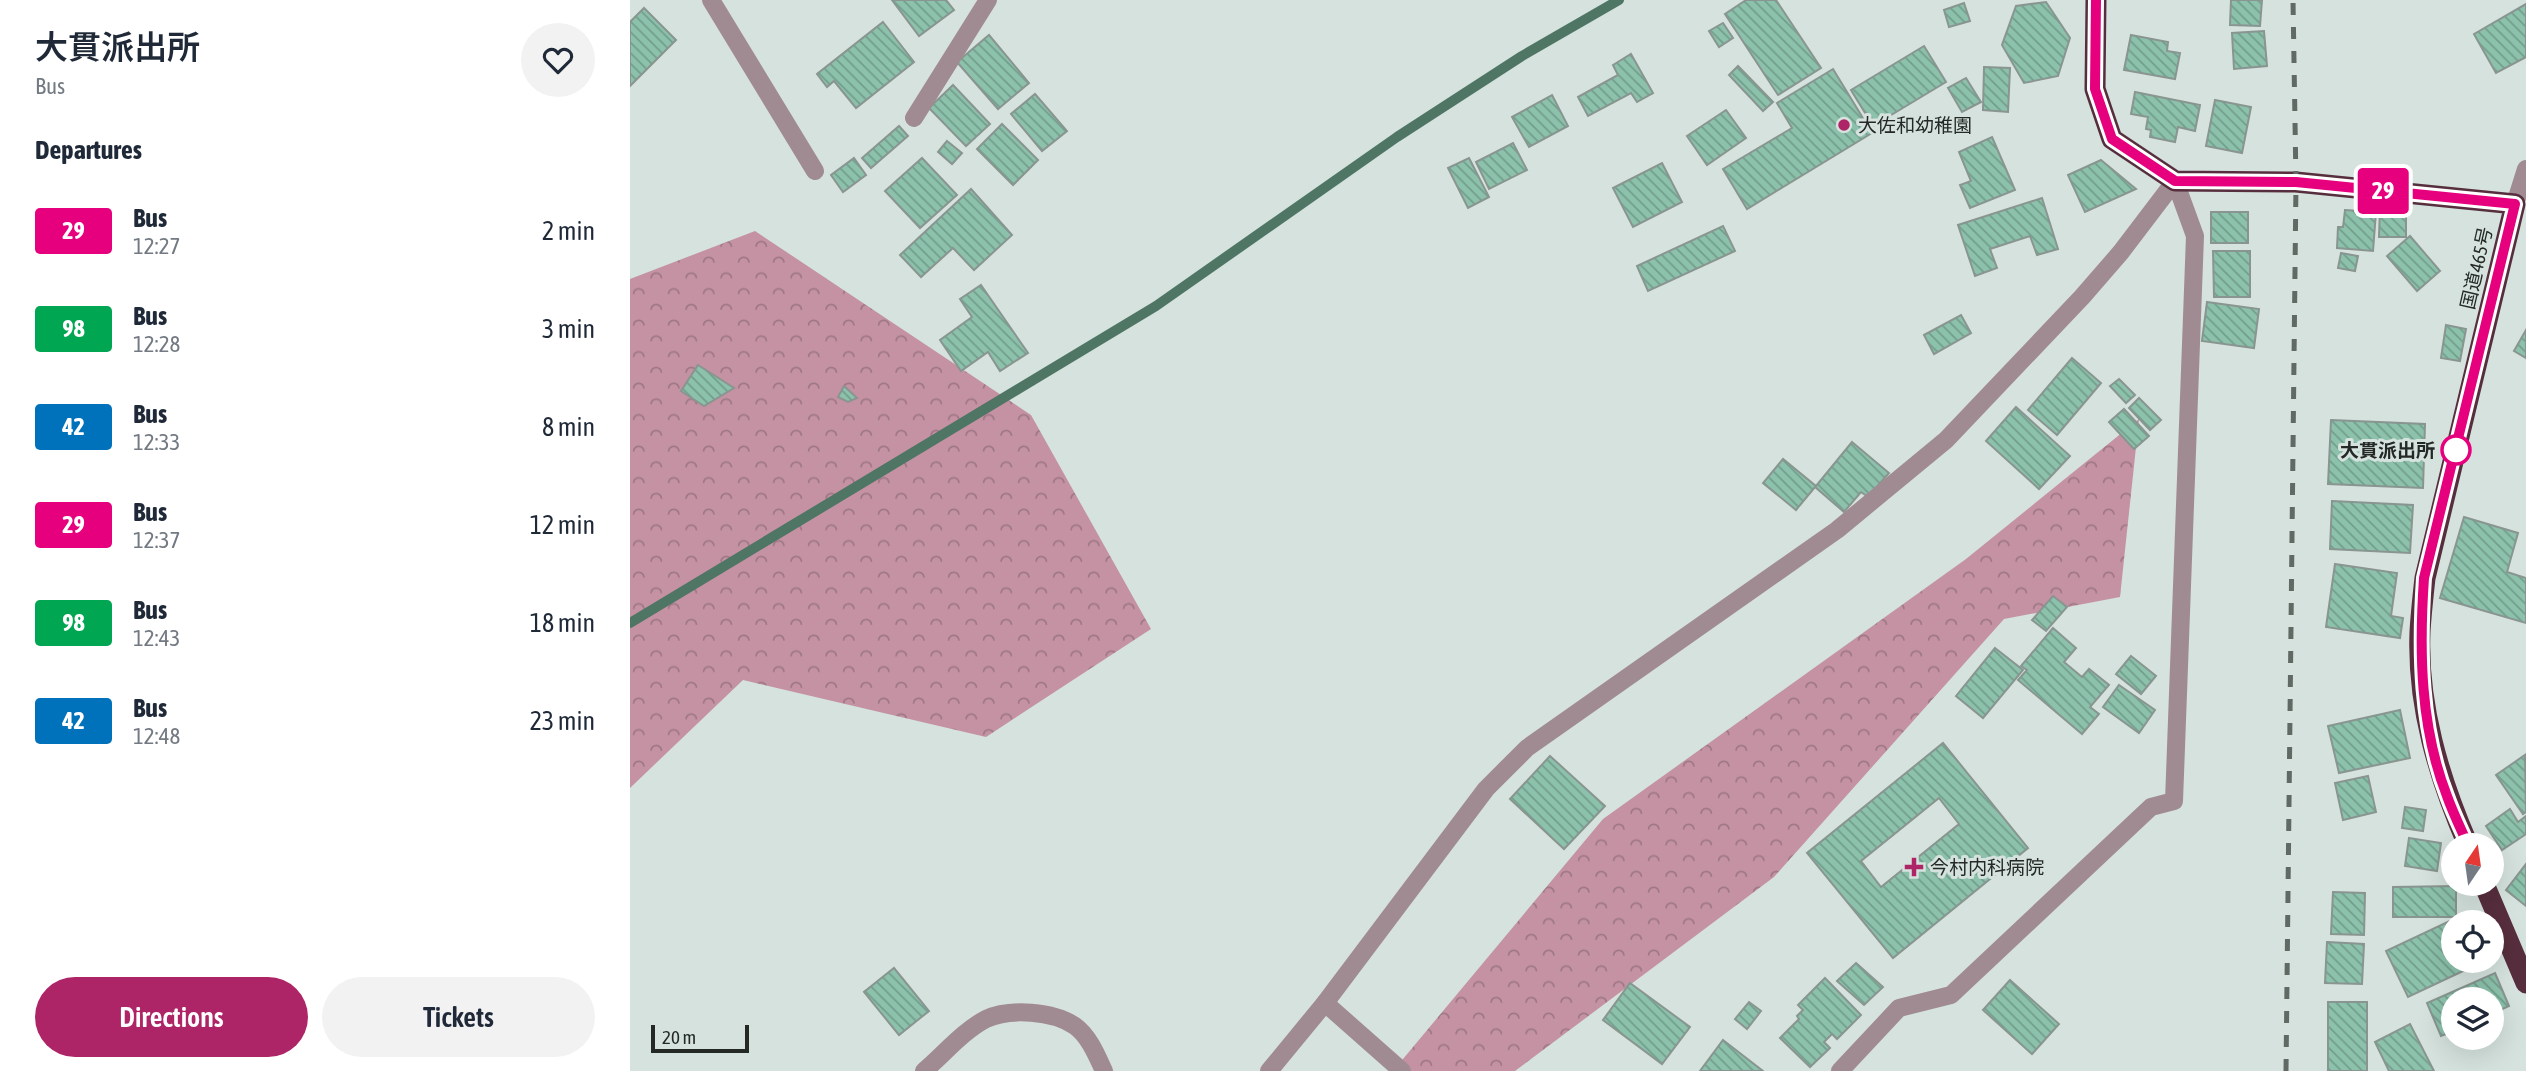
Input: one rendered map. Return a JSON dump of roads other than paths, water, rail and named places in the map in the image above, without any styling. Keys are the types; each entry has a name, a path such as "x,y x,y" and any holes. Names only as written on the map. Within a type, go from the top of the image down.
{"highway":[{"path":"2096,0 2095,89 2112,139 2175,181"},
{"name":"国道465号","path":"2175,181 2296,182 2515,204 2424,578 2420,634 2423,687 2430,736 2446,794 2463,833"},
{"path":"2489,896 2525,977"}],"street":[{"path":"711,0 815,171"},
{"path":"914,118 988,0"},
{"path":"2515,204 2526,169"},
{"path":"1269,1071 1325,1003 1486,789 1527,748 1837,530 1946,440 2082,297 2121,252 2175,181"},
{"path":"1840,1071 1899,1008 1951,995 2151,807 2174,801 2194,236 2175,181"},
{"path":"1325,1003 1402,1071"},
{"path":"924,1071 967,1032 988,1018 1019,1012 1050,1015 1076,1027 1095,1050 1104,1071"}],"waterway":[{"path":"630,623 1156,306 1397,137 1522,56 1619,0"}],"railway":[{"path":"2286,1071 2296,182 2293,0"}],"place":[{"name":"大佐和幼稚園","path":"1844,125"},
{"name":"大貫派出所","path":"2456,450"},
{"name":"今村内科病院","path":"1914,867"}]}
